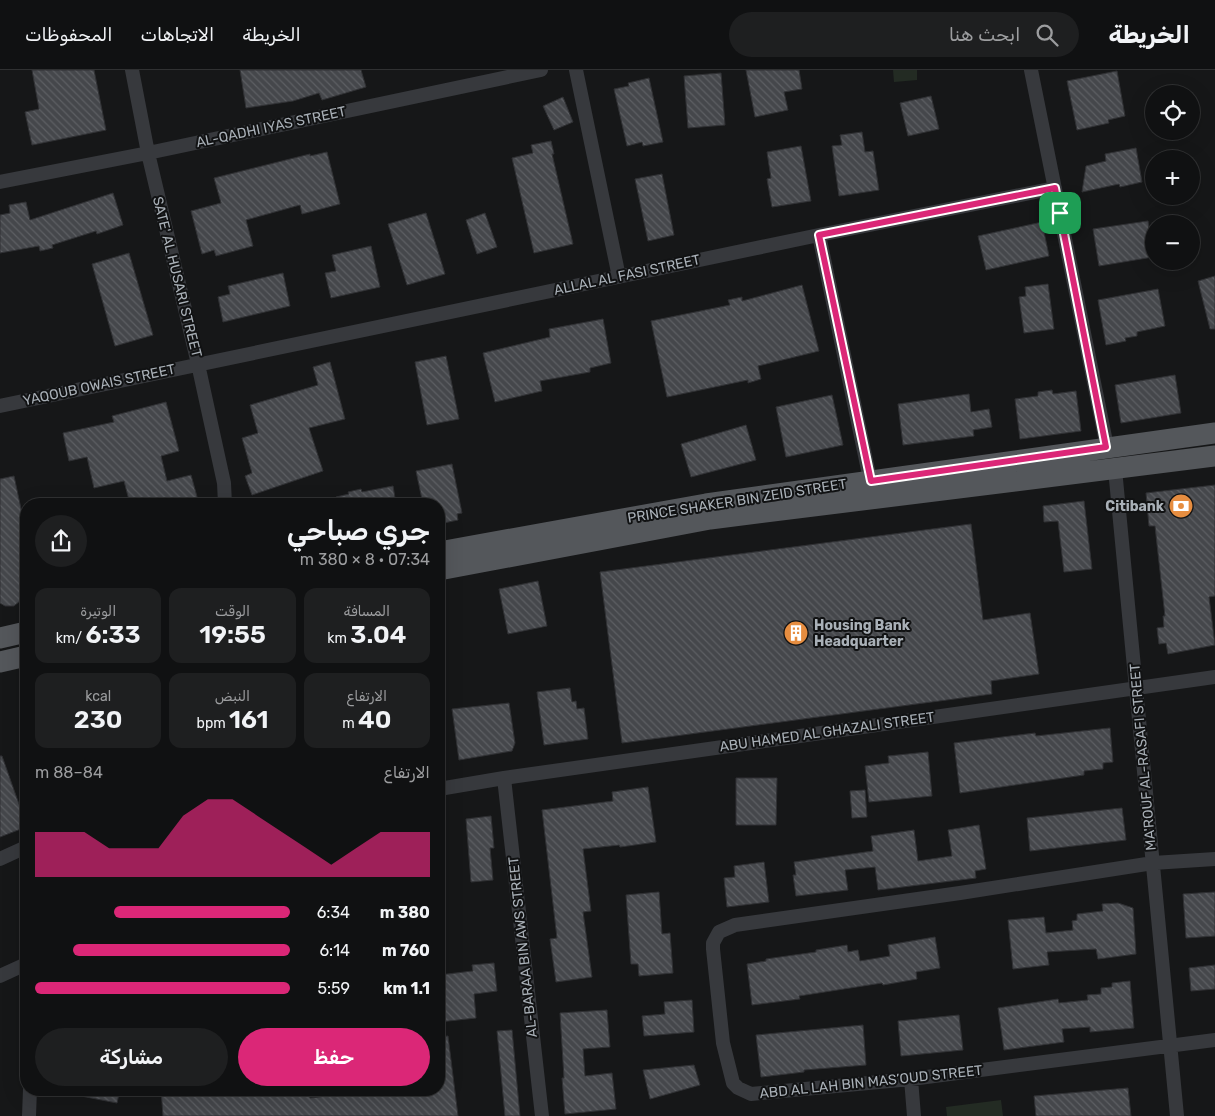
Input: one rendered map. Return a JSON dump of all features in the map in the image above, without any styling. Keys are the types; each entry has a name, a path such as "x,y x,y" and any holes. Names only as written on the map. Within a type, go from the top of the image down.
{"main road":[{"name":"PRINCE SHAKER BIN ZEID STREET","path":"445,569 710,518 1106,447 1215,433"},
{"name":"PRINCE SHAKER BIN ZEID STREET","path":"445,551 706,504 1115,469 1215,456"},
{"path":"0,638 20,633"},
{"path":"0,662 20,657"}],"street":[{"name":"SATE' AL HUSARI STREET","path":"132,70 148,153 224,483"},
{"name":"AL-QADHI IYAS STREET","path":"0,182 148,153 541,70"},
{"path":"576,70 619,277"},
{"path":"1031,70 1106,447"},
{"name":"ALLAL AL FASI STREET","path":"198,364 1055,188"},
{"path":"819,235 872,490"},
{"name":"YAQOUB OWAIS STREET","path":"0,406 198,364"},
{"name":"MA'ROUF AL-RASAFI STREET","path":"1115,469 1177,1116"},
{"path":"224,483 225,498"},
{"path":"224,483 231,498"},
{"name":"ABU HAMED AL GHAZALI STREET","path":"445,789 504,778 1215,677"},
{"name":"AL-BARAA BIN AWS STREET","path":"504,778 542,1116"},
{"path":"0,859 20,850"},
{"name":"ABD AL LAH BIN MAS’OUD STREET","path":"1215,859 1153,863 735,925 719,932 713,943 719,1009 730,1076 738,1088 751,1094 911,1080 1215,1040"},
{"path":"0,976 20,967"},
{"path":"911,1080 914,1116"},
{"path":"29,1116 30,1096"}],"shaded area":[{"path":"893,70 917,70 917,80 894,82"},
{"path":"1001,1100 1003,1116 947,1116 946,1107"}],"building":[{"path":"32,70 94,70 106,130 32,145 25,112 39,109"},
{"path":"240,70 361,70 366,87 322,100 319,93 293,101 246,108"},
{"path":"746,70 799,70 802,89 784,92 788,110 755,117"},
{"path":"1117,71 1125,116 1108,120 1109,123 1077,130 1067,81"},
{"path":"721,73 725,125 688,128 684,76"},
{"path":"649,78 663,142 643,146 642,142 627,146 614,89 629,86 628,83"},
{"path":"931,96 939,129 908,136 900,103"},
{"path":"563,97 573,122 554,130 543,106"},
{"path":"862,132 865,152 873,151 879,190 839,196 832,146 842,145 840,135"},
{"path":"551,141 554,154 552,154 573,244 534,253 512,158 533,153 531,145"},
{"path":"801,146 811,201 772,207 767,179 771,178 767,152"},
{"path":"1136,148 1142,182 1120,187 1119,184 1082,192 1086,166 1106,161 1105,154"},
{"path":"327,152 340,204 302,214 300,205 246,220 253,246 216,256 214,250 202,254 191,211 221,203 214,178 310,154 310,156"},
{"path":"662,174 674,235 648,241 635,179"},
{"path":"113,193 123,225 97,234 96,231 52,245 53,248 40,251 39,246 0,253 0,215 10,213 9,205 26,202 30,220"},
{"path":"426,213 445,274 407,285 388,224"},
{"path":"485,213 497,247 477,254 466,220"},
{"path":"1145,221 1145,258 1099,266 1093,229"},
{"path":"1042,222 1049,256 986,270 978,236"},
{"path":"371,246 380,287 331,298 325,273 336,271 332,255"},
{"path":"129,253 153,335 115,346 92,264"},
{"path":"283,273 290,306 223,322 218,297 230,294 228,286"},
{"path":"1215,276 1215,329 1210,329 1198,281"},
{"path":"1048,284 1054,329 1024,333 1019,297 1026,296 1025,287"},
{"path":"802,285 819,351 758,366 761,379 748,383 748,380 667,397 651,321 730,305 728,300 742,297 742,301"},
{"path":"1158,289 1165,326 1137,332 1137,336 1125,338 1126,341 1106,345 1098,300"},
{"path":"603,319 611,363 590,368 590,372 540,381 542,391 495,402 483,353 550,337 549,329"},
{"path":"446,356 459,419 427,425 415,362"},
{"path":"330,362 345,419 309,428 323,471 252,495 245,476 252,473 242,438 258,433 250,405 318,385 313,367"},
{"path":"1175,375 1181,413 1121,423 1115,385"},
{"path":"1052,390 1053,394 1076,391 1081,431 1020,439 1015,399 1038,396 1038,392"},
{"path":"969,394 971,412 989,409 992,427 973,430 974,436 903,445 898,404"},
{"path":"832,395 843,445 786,457 776,407"},
{"path":"166,402 179,451 161,456 167,481 191,475 197,498 128,498 124,481 94,488 87,457 69,461 63,433 114,422 112,416"},
{"path":"746,425 756,460 691,477 681,444"},
{"path":"452,464 462,513 457,514 458,520 445,523 445,498 422,498 416,471"},
{"path":"14,476 20,504 20,601 14,606 5,606 0,603 0,479"},
{"path":"1215,485 1215,596 1209,597 1215,645 1168,654 1166,643 1159,644 1157,628 1164,627 1163,616 1165,616 1155,526 1149,526 1146,493"},
{"path":"393,486 395,498 336,498 349,494 348,492 361,489 362,492"},
{"path":"1084,501 1092,569 1064,572 1058,521 1044,522 1043,506"},
{"name":"Housing Bank Headquarter","path":"971,524 983,620 1030,613 1039,674 991,681 992,694 622,743 600,572"},
{"path":"538,581 547,626 508,634 499,589"},
{"path":"570,688 572,702 576,701 577,709 584,708 588,739 544,745 537,692"},
{"path":"509,703 515,743 512,751 459,760 452,709"},
{"path":"1110,728 1113,762 1103,763 1103,769 1084,771 1084,775 960,793 954,743 1035,733 1036,736"},
{"path":"928,752 932,796 869,802 865,766 889,763 888,756"},
{"path":"0,756 2,756 20,807 20,829 0,837"},
{"path":"736,778 777,778 776,825 736,825"},
{"path":"648,787 656,842 620,847 619,845 583,849 591,911 583,912 592,977 556,982 550,939 557,938 542,810 613,801 612,792"},
{"path":"865,790 867,817 852,818 850,791"},
{"path":"1122,808 1126,840 1030,851 1027,818"},
{"path":"491,816 494,848 490,848 493,880 471,882 466,819"},
{"path":"979,825 986,869 975,871 976,878 878,890 875,867 845,870 848,890 796,896 793,875 796,875 794,862 873,851 871,836 914,830 918,861 952,856 948,830"},
{"path":"764,862 769,902 727,907 724,878 735,877 734,866"},
{"path":"659,892 662,934 670,933 673,973 639,976 638,964 631,964 626,895"},
{"path":"1215,892 1215,936 1186,938 1183,894"},
{"path":"1118,903 1133,908 1136,954 1098,959 1096,949 1047,952 1049,965 1013,969 1008,920 1044,917 1046,933 1073,930 1072,921 1077,920 1077,914 1103,911 1102,904"},
{"path":"935,937 940,968 916,972 917,979 799,996 800,999 752,1005 747,964 847,945 848,952 858,950 860,961 890,956 888,945"},
{"path":"494,963 497,991 474,994 476,1018 445,1021 445,974 473,971 472,965"},
{"path":"1215,965 1215,989 1191,991 1189,968"},
{"path":"1130,981 1134,1028 1090,1032 1090,1027 1062,1029 1064,1042 1004,1050 998,1008 1058,999 1059,1003 1088,1000 1087,995 1101,994 1101,988 1112,987 1112,983"},
{"path":"692,1000 694,1032 644,1036 642,1016 665,1014 664,1002"},
{"path":"607,1010 610,1047 583,1049 585,1076 612,1073 616,1109 565,1114 560,1013"},
{"path":"959,1015 963,1050 901,1056 898,1021"},
{"path":"863,1025 866,1065 804,1070 804,1072 761,1077 756,1035"},
{"path":"512,1030 520,1116 505,1116 497,1031"},
{"path":"445,1036 448,1036 458,1116 163,1116 162,1096 310,1096 310,1098 328,1096 445,1096"},
{"path":"694,1065 700,1085 650,1099 643,1070"},
{"path":"1128,1088 1131,1116 1036,1116 1034,1096"},
{"path":"81,1096 118,1096 117,1103"}],"place":[{"name":"Citibank","path":"1181,506"},
{"name":"Housing Bank Headquarter","path":"796,633"}],"route":[{"path":"1055,188 1060,213 1106,447 871,481 819,235 1055,188"}]}
